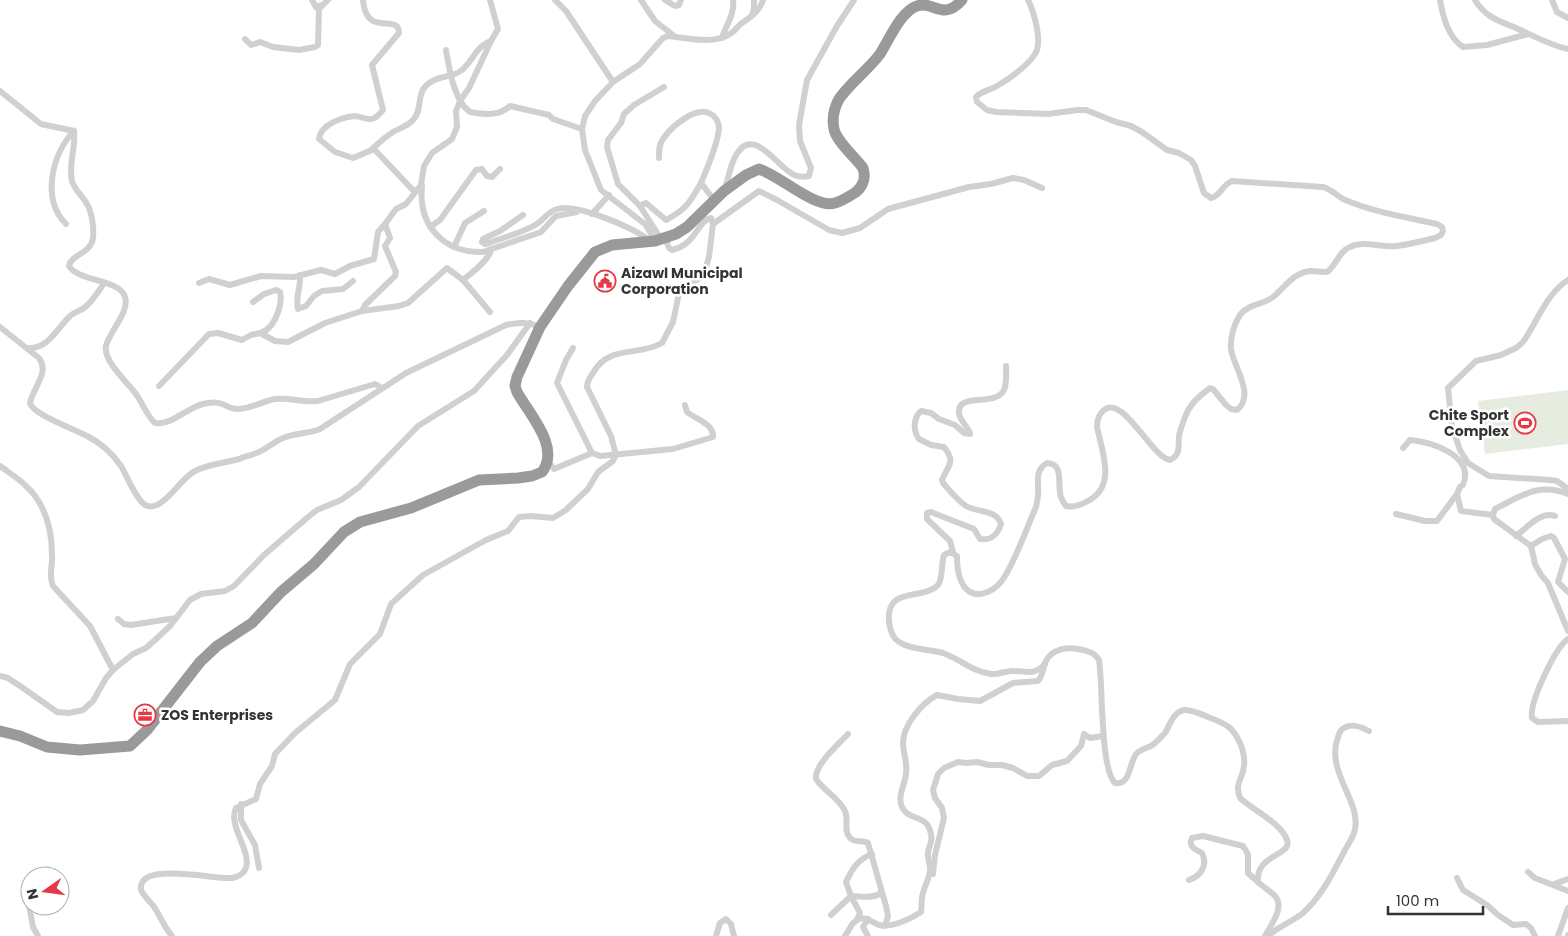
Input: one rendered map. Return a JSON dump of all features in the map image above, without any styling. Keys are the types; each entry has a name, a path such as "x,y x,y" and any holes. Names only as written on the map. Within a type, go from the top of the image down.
{"highway":[{"path":"0,731 20,736 47,747 80,750 130,746 147,730 200,662 217,646 252,623 282,592 314,564 344,532 360,522 411,508 479,480 518,478 542,472 548,461 543,432 521,400 515,386 517,377 535,325 595,252 612,246 659,239 687,227 724,191 746,175 759,169 770,172 816,202 836,203 858,190 864,183 865,174 863,168 834,130 834,112 838,100 880,54 903,16 918,5 940,10 950,9 958,5 962,0"}],"street":[{"path":"312,0 316,7 325,2"},
{"path":"363,0 367,17 375,22 393,24 397,26 399,33 372,65 383,110 370,120 356,116 328,126 320,135 319,140 336,152 353,158 372,149 385,138 410,123 418,113 419,99 425,87 435,79 462,70 480,47 491,40"},
{"path":"490,0 498,29 469,88 460,101 456,111 457,127 452,139 432,153 424,166 421,194 424,212 430,227 438,237 454,247 474,252 491,249 541,232 556,216 581,211"},
{"path":"555,0 566,11 613,82"},
{"path":"641,0 655,21 663,29 676,37"},
{"path":"665,0 677,6 681,0"},
{"path":"722,38 726,25 731,18 733,0"},
{"path":"750,19 754,9 754,0"},
{"path":"659,239 646,225 601,190 585,150 582,129 585,116 595,100 613,82 640,64 663,38 668,36 711,40 722,38 750,19 761,6 763,0"},
{"path":"724,191 734,159 742,148 751,144 761,147 791,174 808,177 811,173 799,133 800,109 807,80 854,0"},
{"path":"1006,366 1006,384 1001,394 992,399 965,402 960,407 961,419 970,431 970,434 964,433 955,425 931,412 922,411 916,417 915,429 919,439 931,445 944,446 951,456 950,463 942,480 943,483 959,501 974,509 996,516 1001,524 995,536 984,540 980,539 974,528 931,512 927,513 927,519 950,541 953,552 957,556 957,567 964,586 975,594 990,591 1001,582 1036,507 1038,496 1037,479 1042,466 1052,463 1057,467 1060,475 1060,492 1066,506 1071,508 1082,505 1097,495 1107,471 1097,427 1097,422 1103,410 1108,407 1122,413 1135,424 1162,458 1170,460 1175,458 1178,453 1179,435 1185,417 1192,403 1201,395 1210,388 1231,409 1237,410 1241,406 1244,398 1243,381 1232,354 1232,337 1240,316 1246,309 1268,301 1289,281 1302,274 1314,271 1327,272 1332,269 1340,255 1348,247 1357,245 1395,246 1435,238 1441,235 1443,231 1442,227 1437,224 1394,215 1342,198 1328,188 1323,187 1232,181 1226,184 1221,193 1211,198 1204,193 1195,166 1190,160 1179,153 1167,150 1131,126 1086,110 1048,114 987,110 977,102 976,98 979,94 1009,79 1033,57 1037,49 1038,41 1035,22 1028,0"},
{"path":"1440,0 1448,28 1455,40 1463,47 1487,45 1528,34"},
{"path":"1475,0 1482,10 1496,21 1542,41 1568,49"},
{"path":"1552,0 1557,12 1568,18"},
{"path":"245,39 251,45 260,42 272,47 299,50 315,47 318,45 319,38 319,9 325,2"},
{"path":"446,50 451,74 460,101 470,112 495,114 505,111 510,106 549,115 553,119 582,129"},
{"path":"659,239 657,231 640,206 618,184 608,154 607,143 621,123 624,114 634,105 664,87"},
{"path":"0,91 41,124 74,131"},
{"path":"640,206 646,203 666,220 681,212 690,202 708,166 718,132 717,119 713,115 702,111 688,116 663,138 659,149 659,158"},
{"path":"66,224 57,213 55,207 52,190 52,171 66,141 74,131"},
{"path":"74,131 70,170 72,182 89,209 93,227 93,238 90,247 71,260 70,266 75,272 122,291 124,294 126,301 122,315 106,346 107,354 137,395 155,424 180,416 189,408 208,403 219,402 238,410 275,399 318,401 375,384 382,388"},
{"path":"372,149 413,190 418,190"},
{"path":"430,227 440,220 476,170 482,169 489,177 492,177 500,169"},
{"path":"713,224 758,191 829,230 842,233 860,228 888,209 969,187 1013,178 1024,180 1042,188"},
{"path":"199,283 209,279 230,285 261,276 294,277 321,270 335,274 350,266 373,260 378,232 396,209 406,204 422,182"},
{"path":"701,183 714,200"},
{"path":"592,214 609,195"},
{"path":"172,936 166,930 150,900 142,892 143,881 148,876 165,874 193,874 227,878 240,875 245,870 246,863 234,820 234,811 241,804 256,799 260,784 272,766 275,754 335,700 350,664 380,634 391,604 423,575 486,540 508,531 519,517 553,518 566,510 588,489 598,472 613,461 616,454 610,436 586,384 601,360 624,352 644,350 662,343 673,322 678,293 685,286 692,284 700,278 709,257 713,224 711,218 705,220 692,240 678,249 672,250 667,243 659,239 640,234 609,219 566,208 553,210 534,226 489,243 485,244 482,242 483,239 500,231 523,215"},
{"path":"454,247 465,223 484,211"},
{"path":"362,311 365,305 396,274 385,246 390,238 385,224"},
{"path":"463,280 484,262 491,254 491,249"},
{"path":"260,334 275,341 288,342 326,323 362,311 399,306 408,302 445,268 451,270 463,280 490,312"},
{"path":"300,276 301,284 296,298 298,309 306,306 314,296 322,291 343,289 353,281"},
{"path":"1568,280 1561,284 1554,292 1523,342 1516,348 1501,355 1476,361 1448,388 1452,427 1463,458 1468,463 1489,476 1551,480 1560,483 1568,489"},
{"path":"26,348 37,347 47,342 71,316 93,300 104,283"},
{"path":"159,386 209,334 218,333 242,340 269,329 281,298 280,292 276,290 264,294 253,302"},
{"path":"0,327 39,358 44,367 31,398 30,405 32,409 38,414 68,426 99,443 121,466 143,504 151,507 167,499 186,476 196,470 233,461 262,451 282,438 291,435 320,430 406,373 506,325 518,322 535,325"},
{"path":"0,676 8,678 57,712 69,713 83,710 93,701 106,678 113,670 133,654 146,648 170,626 195,596 225,591 234,586 248,570 308,517 317,510 341,500 359,487 418,426 474,392 512,348 535,325"},
{"path":"573,348 557,383 592,454"},
{"path":"548,461 554,469 592,454 600,456 673,449 713,438 712,431 704,422 687,412 685,405"},
{"path":"1396,514 1425,521 1438,521 1463,485 1465,476 1461,464 1454,455 1439,447 1410,440 1403,448"},
{"path":"0,466 24,483 34,493 48,522 51,535 53,557 50,579 53,586 90,626 113,670"},
{"path":"1492,515 1495,509 1539,490 1551,489 1568,494"},
{"path":"1457,494 1462,512 1492,515"},
{"path":"1516,536 1542,516 1549,514 1555,516"},
{"path":"1492,515 1494,519 1531,546 1535,564 1548,583 1568,631"},
{"path":"1531,546 1545,538 1551,536 1554,538 1565,559 1558,582 1568,592"},
{"path":"953,552 944,555 941,576 937,586 925,592 902,597 894,603 890,611 890,622 895,639 905,645 949,656 970,668 992,674 1014,671 1032,673 1038,671 1045,664"},
{"path":"118,619 124,624 131,625 176,618"},
{"path":"1568,639 1558,648 1534,700 1531,712 1532,718 1538,722 1568,721"},
{"path":"857,919 868,919 885,926 921,912 922,894 931,869 928,851 932,842 929,826 924,821 905,812 902,807 901,793 907,772 903,743 906,730 927,702 935,695 980,701 1013,683 1038,682 1051,654 1062,649 1077,648 1096,655 1100,665 1103,736 1112,781 1118,784 1127,778 1136,753 1156,742 1165,732 1173,717 1180,712 1190,711 1228,725 1240,743 1243,754 1244,765 1237,786 1240,798 1279,829 1288,844 1285,850 1262,865 1258,873 1258,882"},
{"path":"1267,936 1310,906 1330,878 1354,832 1356,821 1354,812 1339,774 1335,760 1335,749 1341,730 1347,726 1359,727 1369,731"},
{"path":"848,734 822,764 816,774 816,779 843,807 847,818 846,830 850,838 854,841 866,841 882,888 888,916 885,926"},
{"path":"929,878 935,870 935,855 944,818 942,808 935,798 933,790 938,774 944,768 958,762 977,762 989,765 1002,765 1013,768 1028,776 1039,776 1052,765 1067,761 1080,746 1082,735 1084,734 1090,738 1103,736"},
{"path":"241,804 241,820 255,845 259,868"},
{"path":"1189,880 1200,873 1205,860 1202,853 1191,845 1192,838 1203,836 1243,846 1248,854 1248,872 1278,899 1279,905 1267,936"},
{"path":"845,936 860,913 846,882 859,861 872,854"},
{"path":"1528,872 1535,878 1568,890"},
{"path":"1457,878 1463,890 1513,925 1526,924 1531,928 1535,936"},
{"path":"1554,884 1568,879"},
{"path":"851,896 864,898 878,895 882,888"},
{"path":"831,915 851,896"},
{"path":"1558,936 1568,908"},
{"path":"30,916 33,927 38,936"},
{"path":"716,936 720,923 726,919 731,924 734,936"},
{"path":"868,919 863,927 868,936"}],"shaded area":[{"name":"Chite Sport Complex","path":"1568,390 1568,444 1485,454 1478,401"}],"place":[{"name":"Aizawl Municipal Corporation","path":"605,281"},
{"name":"Chite Sport Complex","path":"1525,423"},
{"name":"ZOS Enterprises","path":"145,715"}]}
